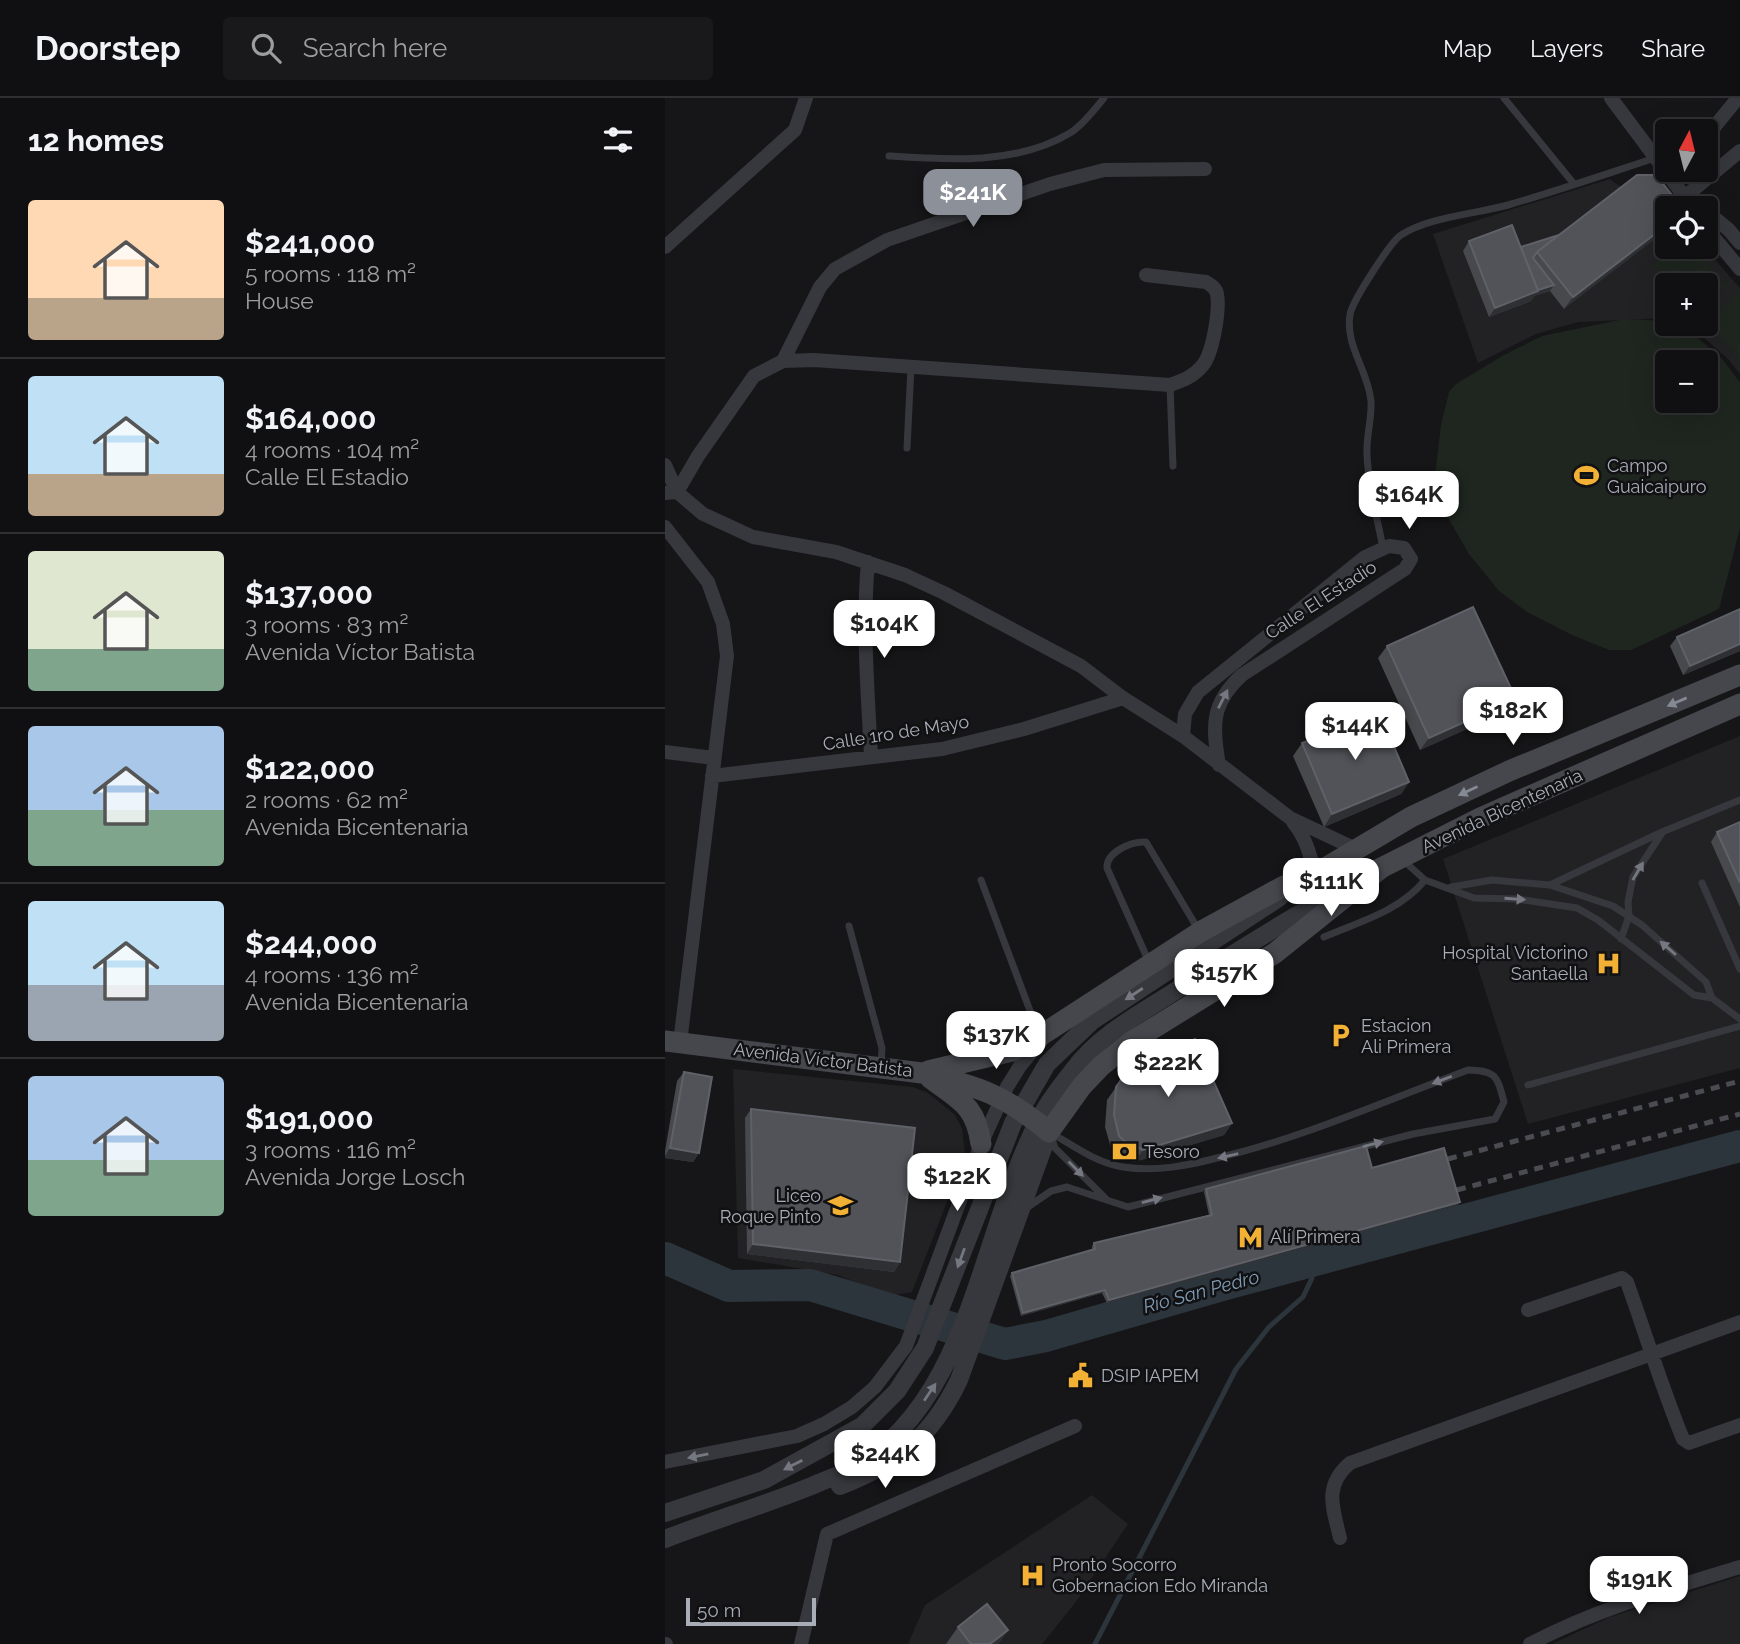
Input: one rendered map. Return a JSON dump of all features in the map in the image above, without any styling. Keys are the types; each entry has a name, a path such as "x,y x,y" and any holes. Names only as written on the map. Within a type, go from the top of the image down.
{"main road":[{"name":"Avenida Bicentenaria","path":"1312,875 1411,817 1497,777 1740,675"},
{"name":"Avenida Bicentenaria","path":"1381,868 1480,818 1740,704"},
{"path":"1049,1132 1082,1086 1121,1050 1275,953 1381,868"},
{"path":"922,1073 1012,1051 1047,1032 1200,932 1285,886 1312,875"},
{"name":"Avenida Víctor Batista","path":"672,1042 922,1073 959,1082 1002,1098 1049,1132"},
{"path":"922,1073 969,1108 978,1124 981,1144"}],"street":[{"path":"665,247 795,130 806,98"},
{"path":"1611,98 1655,157"},
{"path":"1719,121 1738,98"},
{"path":"1682,188 1740,151"},
{"path":"783,361 820,287 835,269 887,240 1050,184 1104,170 1205,169"},
{"path":"1718,221 1740,243"},
{"path":"1718,242 1740,268"},
{"path":"671,493 754,376 783,361 814,360 1170,385 1190,379 1205,362 1215,336 1217,292 1206,282 1146,275"},
{"path":"665,465 671,493 703,514 753,537 836,552 905,575 1081,666 1123,698 1183,736 1290,818 1356,849"},
{"path":"665,527 708,582 723,624 727,656 672,1042"},
{"name":"Calle El Estadio","path":"1183,736 1185,715 1198,692 1366,558 1383,548 1404,548 1411,559 1410,564 1229,687 1222,696 1217,711 1213,737 1219,765"},
{"path":"867,562 867,678 871,757"},
{"name":"Calle 1ro de Mayo","path":"712,776 942,749 1024,729 1123,698"},
{"path":"665,752 714,758"},
{"path":"1290,818 1308,846 1312,875"},
{"name":"Avenida Bicentenaria","path":"768,1504 853,1468 887,1444 913,1417 939,1380 978,1281 1022,1155 1041,1116 1076,1065 1101,1040 1263,935 1381,868"},
{"name":"Avenida Bicentenaria","path":"665,1513 764,1480 862,1426 897,1391 925,1348 1013,1123 1047,1064 1092,1021 1312,875"},
{"path":"665,1462 797,1436 852,1407 875,1387 906,1346 981,1144 1002,1098 1020,1066 1047,1032"},
{"path":"665,1539 768,1504 825,1492 865,1476 900,1455 925,1435 946,1407 959,1380 1049,1132"},
{"path":"1528,1310 1622,1279 1627,1282 1653,1353 1660,1385 1683,1439 1689,1443 1697,1442 1740,1425"},
{"path":"1340,1538 1331,1504 1333,1485 1340,1472 1350,1463 1740,1322"},
{"path":"801,1644 827,1534 1075,1426"},
{"path":"1529,1644 1609,1607 1740,1567"}],"lane":[{"path":"889,156 947,160 1005,155 1039,147 1072,132 1104,98"},
{"path":"1504,98 1574,184"},
{"path":"1383,548 1368,471 1371,398 1367,377 1350,337 1351,307 1391,244 1403,233 1435,222 1507,205 1655,158"},
{"path":"907,448 911,367"},
{"path":"1170,385 1173,466"},
{"path":"1550,885 1663,832 1740,800"},
{"path":"1621,939 1629,916 1628,902 1633,877 1663,832"},
{"path":"1150,964 1107,868 1110,855 1139,842 1146,842 1151,846 1200,932"},
{"path":"1401,859 1425,880 1474,898 1517,899 1577,908 1598,920 1694,995 1712,998 1740,1019"},
{"path":"981,880 1047,1032"},
{"path":"1324,937 1390,909 1415,893 1425,880"},
{"path":"1449,887 1492,880 1550,885 1593,898 1629,916 1706,982 1712,998"},
{"path":"1702,883 1740,969"},
{"path":"849,926 882,1048 881,1068"},
{"path":"1528,1085 1740,1026"},
{"path":"1021,1211 1051,1191 1067,1187 1128,1207 1413,1134 1495,1119 1504,1102 1499,1081 1486,1071 1468,1070 1268,1146 1193,1164 1153,1170 1122,1167 1100,1161 1049,1132"},
{"path":"1049,1132 1055,1148 1109,1202"}],"shaded area":[{"path":"1610,179 1622,188 1655,202 1655,259 1715,259 1740,288 1740,374 1702,336 1718,336 1718,273 1655,273 1655,319 1578,322 1536,334 1478,363 1433,234"},
{"path":"1660,259 1703,259 1716,273 1660,273 1653,265"},
{"path":"1718,276 1727,286 1718,293"},
{"path":"1737,293 1740,297 1740,361 1718,336 1718,309"},
{"name":"Campo Guaicaipuro","path":"1624,319 1655,320 1655,336 1695,336 1712,350 1655,350 1655,413 1718,413 1718,356 1722,359 1740,382 1740,528 1719,609 1631,650 1609,650 1527,612 1499,591 1469,554 1433,492 1441,425 1449,392 1456,384 1542,336"},
{"name":"Hospital Victorino Santaella","path":"1740,736 1740,1068 1528,1124 1443,859"},
{"name":"Liceo Roque Pinto","path":"733,1069 913,1087 928,1093 954,1114 962,1128 965,1155 912,1292 889,1296 838,1275 738,1258"},
{"name":"Pronto Socorro Gobernacion Edo Miranda","path":"1092,1495 1128,1524 1075,1603 1042,1644 908,1644 925,1605"},
{"path":"1740,1576 1740,1644 1552,1644 1610,1617"}],"building":[{"path":"1637,175 1655,175 1655,182 1662,182 1673,196 1655,196 1655,234 1573,297 1537,252"},
{"path":"1512,225 1538,291 1495,308 1469,241"},
{"path":"1559,235 1533,258 1554,285 1538,290 1521,247"},
{"path":"1473,607 1516,699 1429,738 1387,646"},
{"path":"1740,609 1740,644 1690,666 1677,637"},
{"path":"1379,711 1409,782 1332,814 1302,743"},
{"path":"1740,822 1740,883 1717,832"},
{"path":"1195,1039 1232,1123 1143,1150 1125,1142 1119,1136 1114,1115 1116,1087 1132,1064"},
{"path":"684,1072 712,1077 699,1153 670,1148"},
{"name":"Liceo Roque Pinto","path":"751,1109 915,1128 900,1262 753,1244"},
{"path":"1366,1146 1372,1168 1444,1148 1460,1202 1109,1300 1105,1290 1023,1313 1012,1273 1095,1249 1094,1243 1212,1215 1206,1189"},
{"path":"987,1604 1008,1630 990,1644 971,1644 958,1627"}],"waterway":[{"name":"Río San Pedro","path":"665,1258 729,1286 810,1285 1005,1344 1046,1336 1226,1284 1740,1146"},
{"path":"1095,1644 1236,1369 1269,1327 1303,1297 1312,1278 1314,1261"}],"railway":[{"path":"1448,1159 1740,1081"},
{"path":"1457,1190 1740,1114"}],"place":[{"name":"Campo Guaicaipuro","path":"1587,476"},
{"name":"Hospital Victorino Santaella","path":"1608,963"},
{"name":"Estacion Ali Primera","path":"1341,1036"},
{"name":"Tesoro","path":"1124,1152"},
{"name":"Liceo Roque Pinto","path":"841,1206"},
{"name":"Alí Primera","path":"1250,1237"},
{"name":"DSIP IAPEM","path":"1081,1376"},
{"name":"Pronto Socorro Gobernacion Edo Miranda","path":"1032,1575"}]}
